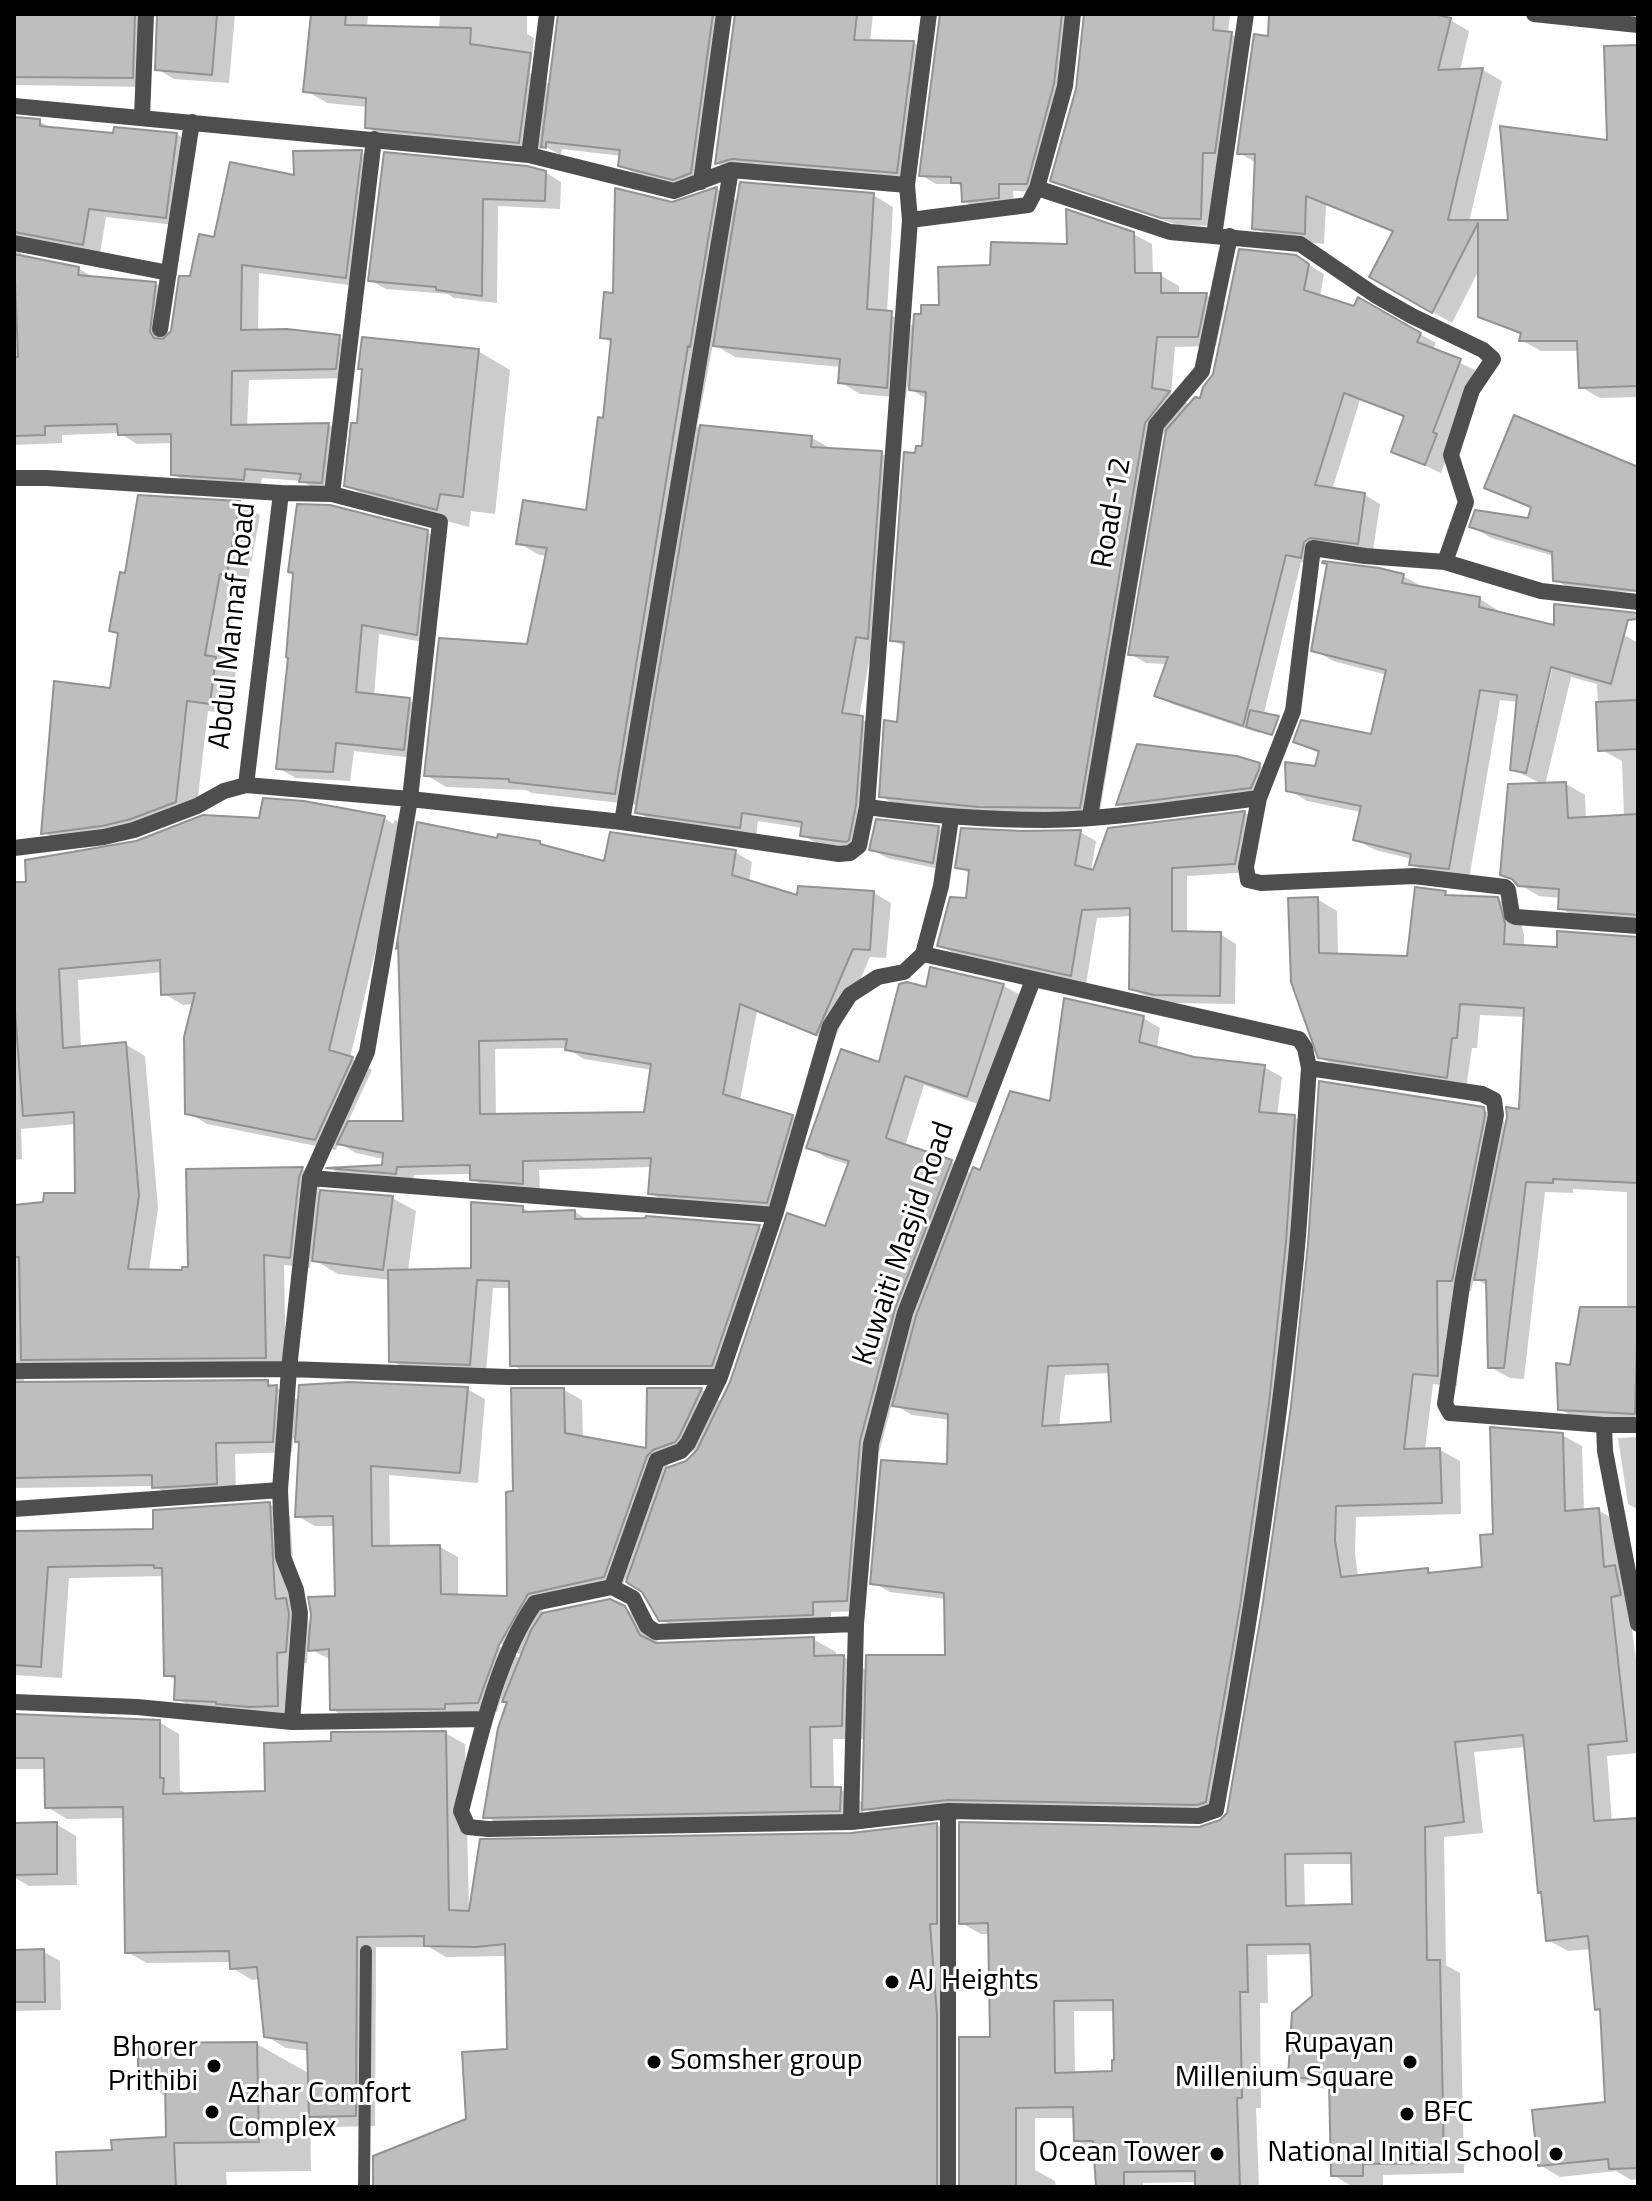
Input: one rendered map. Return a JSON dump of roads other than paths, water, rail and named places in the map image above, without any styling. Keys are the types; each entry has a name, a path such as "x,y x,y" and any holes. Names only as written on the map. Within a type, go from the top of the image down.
{"street":[{"path":"142,118 146,14"},
{"path":"529,155 547,14"},
{"path":"701,182 724,14"},
{"path":"14,848 104,837 134,830 197,806 224,791 246,785 622,822 839,854 850,853 859,846 867,807 910,220 907,185 929,14"},
{"path":"910,220 1028,205 1037,188 1065,86 1073,14"},
{"name":"Road-12","path":"1090,816 1156,425 1202,371 1222,236 1246,14"},
{"path":"1534,14 1638,25"},
{"path":"14,106 529,155 674,191 731,170 907,185"},
{"path":"160,329 192,122"},
{"path":"332,494 374,139"},
{"path":"622,822 731,170"},
{"path":"1037,188 1170,232 1300,244 1375,295 1483,350 1493,359 1472,390 1451,455 1466,502 1445,562"},
{"path":"14,243 169,273"},
{"name":"Abdul Mannaf Road","path":"14,478 281,493 246,785"},
{"path":"281,493 332,494 440,522 410,799 367,1052 310,1178 289,1369 280,1490 283,1557 296,1590 300,1613 292,1722"},
{"path":"1638,602 1541,591 1445,562 1365,556 1313,548 1293,711 1259,798 1246,867 1248,880 1261,883 1414,876 1505,887 1510,895 1512,915 1516,917 1638,926"},
{"path":"867,807 951,818 1047,820 1155,812 1259,798"},
{"path":"612,1587 657,1460 681,1451 688,1443 720,1377 775,1215 830,1026 850,995 878,977 904,972 923,954 941,886 951,818"},
{"path":"856,1624 656,1632 647,1626 633,1598 612,1587 535,1603 519,1626 485,1719 461,1811 468,1827 851,1822 948,1811 1199,1816 1216,1810 1243,1667 1268,1506 1295,1266 1309,1068 1305,1048 1299,1039 923,954"},
{"name":"Kuwaiti Masjid Road","path":"851,1822 856,1624 871,1444 905,1313 1033,980"},
{"path":"1309,1068 1482,1094 1494,1100 1496,1115 1463,1279 1445,1404 1450,1413 1638,1425"},
{"path":"310,1178 775,1215"},
{"path":"14,1371 289,1369 508,1377 720,1377"},
{"path":"1604,1425 1605,1451 1638,1624"},
{"path":"14,1509 280,1490"},
{"path":"14,1702 137,1707 292,1722 485,1719"},
{"path":"948,1811 948,2187"}],"lane":[{"path":"364,2187 366,1951"}],"place":[{"name":"AJ Heights","path":"892,1982"},
{"name":"Somsher group","path":"654,2062"},
{"name":"Rupayan Millenium Square","path":"1410,2062"},
{"name":"Bhorer Prithibi","path":"214,2066"},
{"name":"Azhar Comfort Complex","path":"212,2112"},
{"name":"BFC","path":"1407,2114"},
{"name":"Ocean Tower","path":"1217,2154"},
{"name":"National Initial School","path":"1556,2154"}]}
